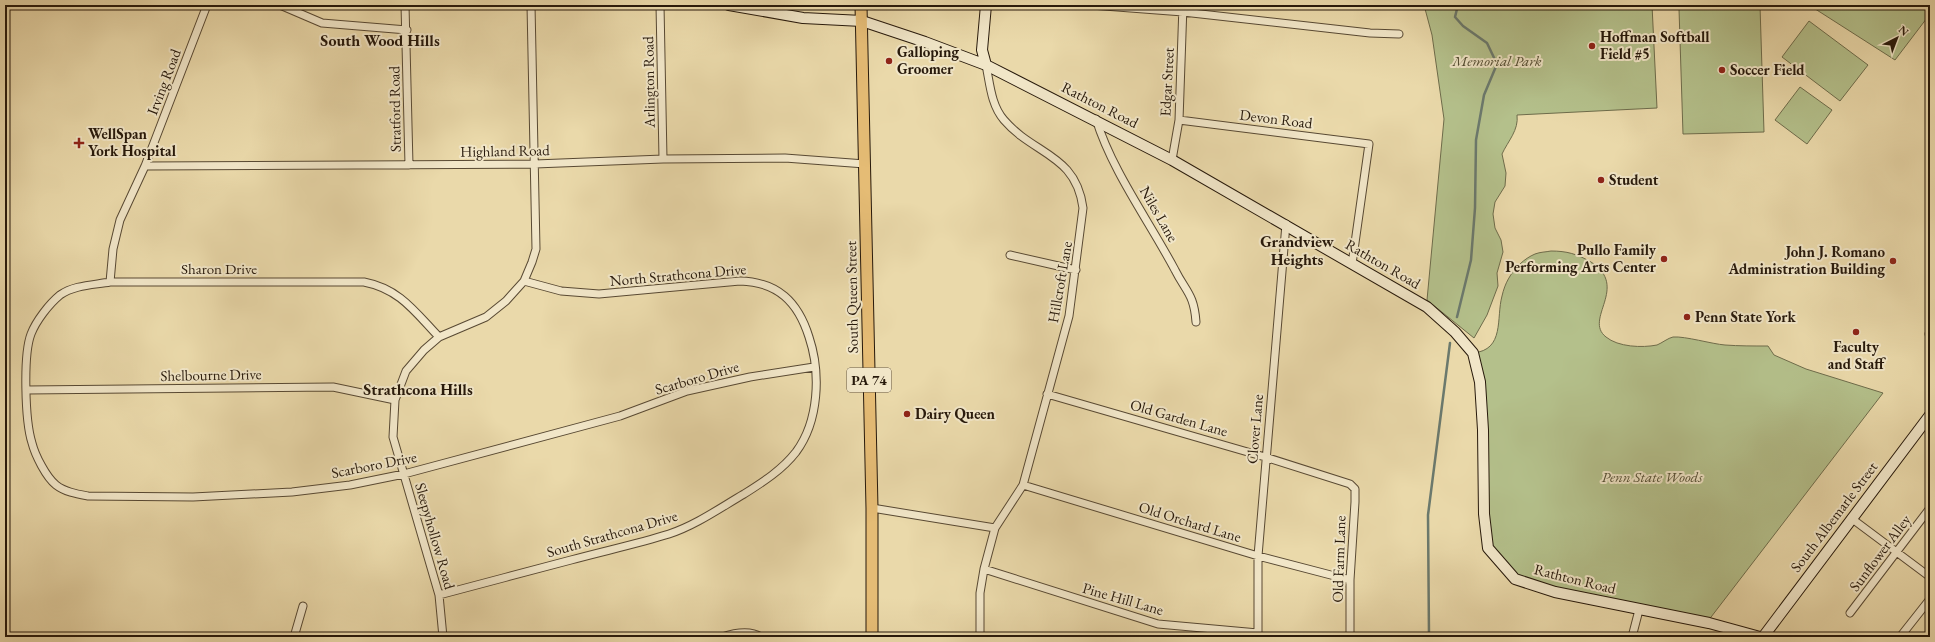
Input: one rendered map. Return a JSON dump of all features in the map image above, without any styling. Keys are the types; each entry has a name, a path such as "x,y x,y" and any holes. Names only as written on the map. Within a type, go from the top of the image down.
{"main road":[{"name":"South Queen Street","path":"861,5 872,508 872,637"}],"street":[{"name":"Irving Road","path":"110,282 113,249 120,220 144,166 207,5"},
{"path":"280,5 322,23 407,30"},
{"name":"Stratford Road","path":"405,5 407,30 409,165"},
{"name":"Sleepyhollow Road","path":"444,637 439,595 393,437 395,400 406,371 424,350 439,337 486,317 506,301 524,281 532,262 536,249 532,5"},
{"name":"Arlington Road","path":"660,5 663,159"},
{"name":"Rathton Road","path":"729,5 803,18 862,21 925,42 986,65 1096,119 1172,160 1286,224 1427,307 1455,332 1473,353 1480,382 1483,430 1484,514 1488,548 1515,579 1555,592 1709,623 1760,637"},
{"path":"986,5 982,50 986,65"},
{"path":"1091,5 1183,8 1370,33 1399,34"},
{"name":"Edgar Street","path":"1172,160 1179,120 1183,8"},
{"name":"Hillcroft Lane","path":"980,637 980,593 984,569 995,528 1023,485 1069,316 1083,208 1081,193 1073,177 1059,162 1004,120 993,100 986,65"},
{"name":"Niles Lane","path":"1096,119 1103,141 1112,160 1158,238 1176,273 1191,294 1195,309 1196,322"},
{"name":"Devon Road","path":"1179,120 1369,144 1352,264"},
{"name":"Highland Road","path":"144,166 535,164 663,159 785,158 865,164"},
{"name":"Clover Lane","path":"1258,635 1258,556 1265,457 1286,224"},
{"path":"1010,255 1076,270"},
{"name":"North Strathcona Drive","path":"524,281 561,291 599,294 740,281 757,282 778,290 796,308 809,336 814,367 816,385 815,405 804,439 796,452"},
{"name":"Sharon Drive","path":"26,363 31,334 47,309 60,295 75,288 110,282 364,282 378,285 398,295 439,337"},
{"name":"Scarboro Drive","path":"26,363 28,425 32,443 38,460 56,484 71,492 88,496 193,497 292,492 350,485 404,474 620,416 687,391 750,377 814,367"},
{"name":"Shelbourne Drive","path":"27,390 333,387 395,400"},
{"name":"Old Garden Lane","path":"1047,394 1265,457 1350,484"},
{"name":"South Albemarle Street","path":"1763,637 1851,518 1930,415"},
{"name":"South Strathcona Drive","path":"439,595 670,533 711,514 762,483 778,472 796,452"},
{"name":"Old Farm Lane","path":"1350,484 1355,489 1350,580 1350,637"},
{"name":"Old Orchard Lane","path":"1023,485 1258,556 1350,580"},
{"path":"872,508 995,528"},
{"name":"Sunflower Alley","path":"1850,613 1930,508"},
{"path":"1851,518 1930,577"},
{"name":"Pine Hill Lane","path":"984,569 1158,624 1258,635"},
{"path":"1900,637 1930,599"},
{"path":"294,637 303,606"},
{"path":"1632,637 1639,610"},
{"path":"722,637 742,632 757,634 761,637"}],"green space":[{"name":"Memorial Park","path":"1424,5 1652,5 1657,108 1517,115 1515,131 1502,154 1506,173 1505,186 1495,202 1493,214 1495,228 1501,240 1503,252 1497,273 1498,286 1487,315 1474,338 1427,300 1444,119 1432,35"},
{"path":"1809,5 1930,5 1930,14 1895,60"},
{"name":"Soccer Field","path":"1760,6 1764,132 1683,134 1679,9"},
{"path":"1809,21 1868,65 1840,101 1782,57"},
{"path":"1800,87 1832,110 1807,144 1775,120"},
{"name":"Penn State Woods","path":"1551,251 1567,252 1581,257 1591,262 1602,272 1607,282 1607,292 1599,321 1600,330 1606,337 1617,343 1630,346 1651,346 1657,345 1673,337 1678,337 1725,345 1768,346 1774,355 1806,369 1883,393 1708,621 1515,579 1488,548 1473,353 1483,351 1490,346 1495,339 1499,323 1500,305 1503,291 1513,271 1531,256"}],"waterway":[{"path":"1457,317 1471,260 1475,208 1476,140 1484,95 1497,64 1487,43 1463,26 1455,17 1458,5"},
{"path":"1429,637 1428,515 1450,343"}],"place":[{"name":"Hoffman Softball Field #5","path":"1592,46"},
{"name":"Galloping Groomer","path":"889,61"},
{"name":"Soccer Field","path":"1722,70"},
{"name":"WellSpan York Hospital","path":"79,143"},
{"name":"Student","path":"1601,180"},
{"name":"Pullo Family Performing Arts Center","path":"1664,259"},
{"name":"John J. Romano Administration Building","path":"1893,261"},
{"name":"Penn State York","path":"1687,317"},
{"name":"Faculty and Staff","path":"1856,332"},
{"name":"Dairy Queen","path":"907,414"}],"district":[{"name":"South Wood Hills","path":"380,40"},
{"name":"Grandview Heights","path":"1297,250"},
{"name":"Strathcona Hills","path":"418,389"}]}
